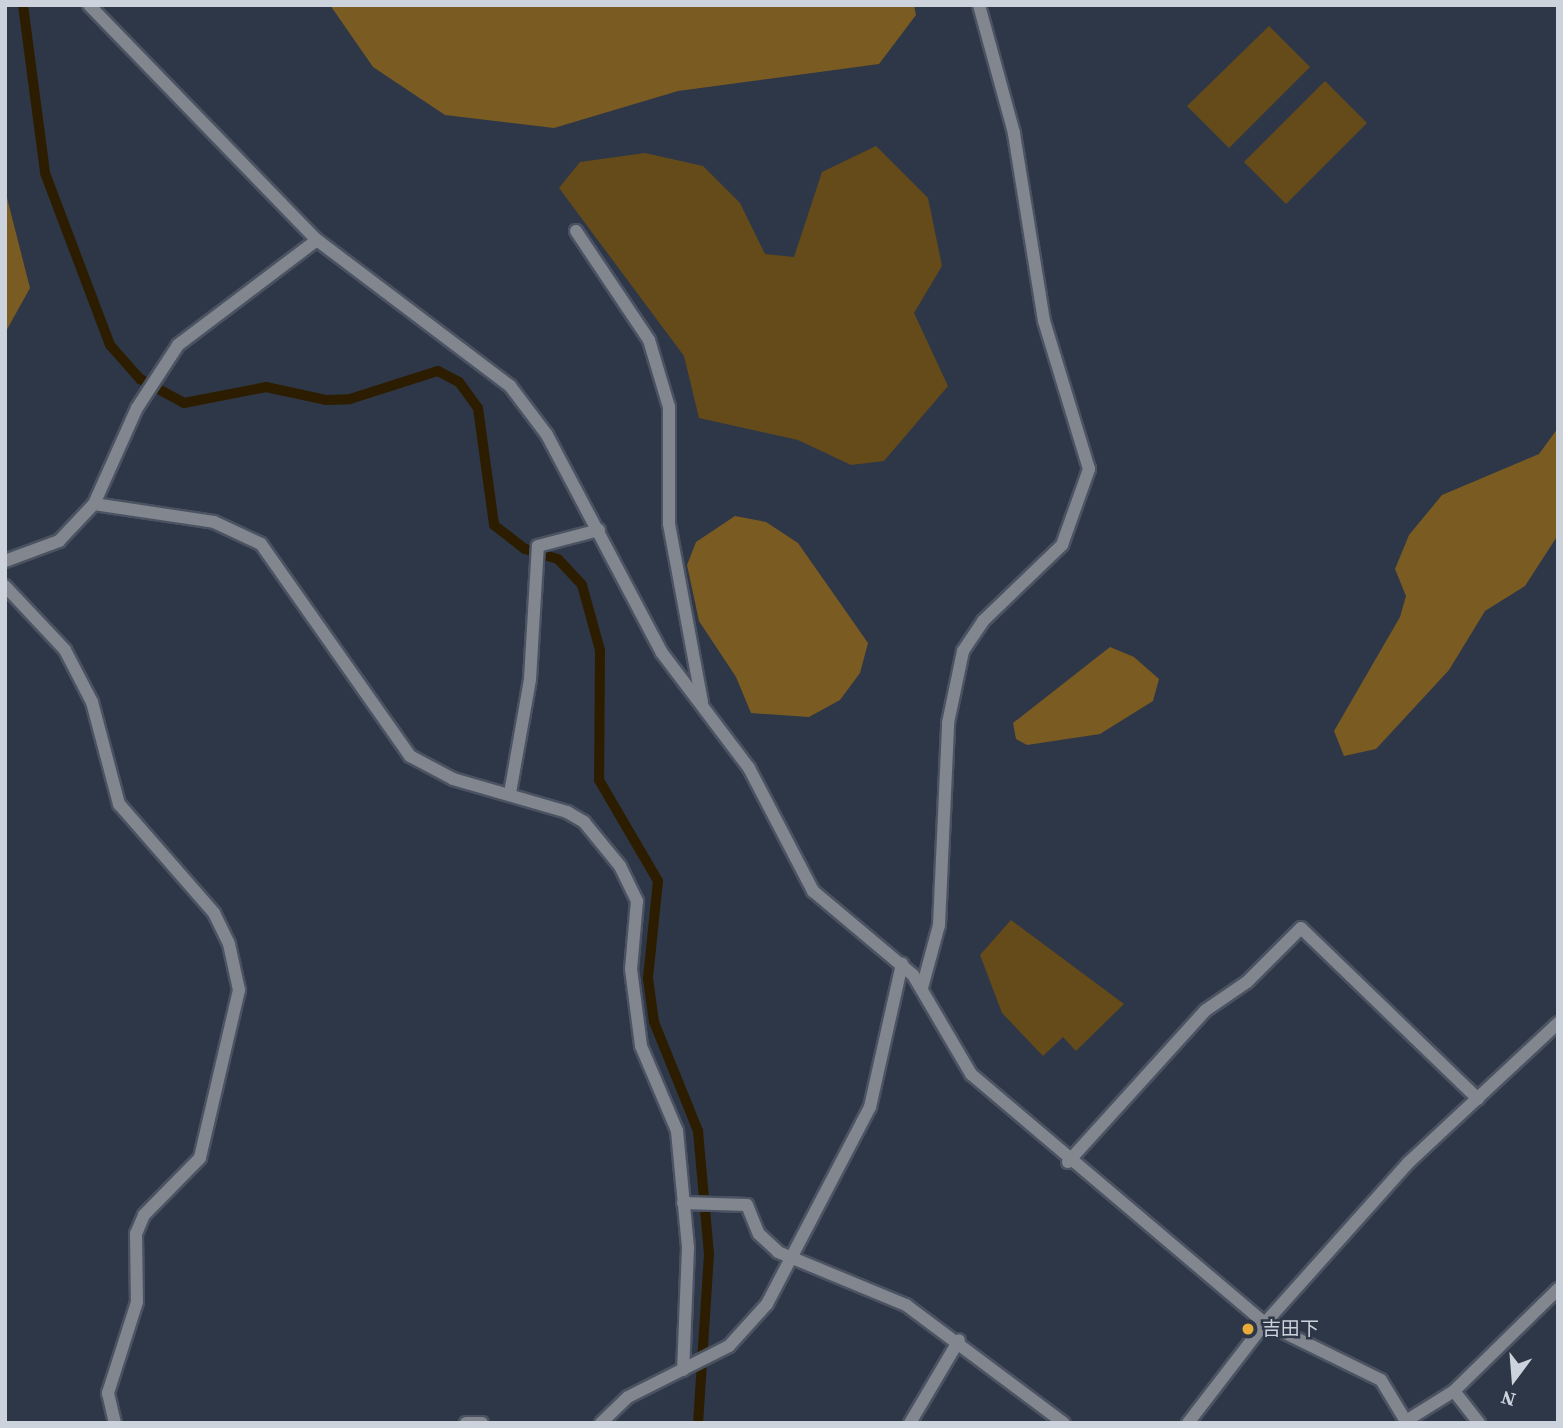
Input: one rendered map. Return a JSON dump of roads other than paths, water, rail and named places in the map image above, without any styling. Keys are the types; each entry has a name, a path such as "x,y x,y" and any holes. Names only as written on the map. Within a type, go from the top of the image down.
{"street":[{"path":"89,5 317,240 510,386 547,435 662,653 702,702 749,768 813,891 902,964 922,988 971,1074 1068,1162 1265,1323 1381,1380 1408,1421 1454,1391 1558,1289"},
{"path":"922,988 939,925 948,723 964,651 983,621 1062,545 1089,470 1044,321 1014,133 979,5"},
{"path":"576,231 630,306 669,407 669,524 702,702"},
{"path":"5,561 59,541 94,504 142,399 178,345 317,240"},
{"path":"94,504 215,522 261,544 410,756 428,769 510,793 584,822 634,892 635,1018 645,1061 677,1130 689,1314 683,1370"},
{"path":"510,793 530,680 538,546 599,530"},
{"path":"5,586 65,650 92,702 119,804 214,913 229,944 239,990 200,1158 191,1174 144,1215 136,1234 137,1302 108,1393 115,1423"},
{"path":"1068,1162 1206,1010 1247,982 1301,928 1478,1099"},
{"path":"601,1423 628,1397 739,1338 792,1260 876,1090 902,964"},
{"path":"1188,1423 1265,1323 1408,1163 1556,1028"},
{"path":"683,1203 747,1205 759,1234 792,1260 906,1305 959,1340 1064,1423"},
{"path":"910,1423 959,1340"},
{"path":"1454,1391 1479,1423"},
{"path":"466,1423 482,1423"}],"waterway":[{"path":"23,5 45,173 110,345 140,379 184,403 266,387 326,400 350,399 438,371 459,382 478,408 494,525 525,549 558,559 582,585 600,650 599,780 658,881 648,978 654,1022 698,1131 709,1254 698,1423"}],"place":[{"name":"吉田下","path":"1248,1329"}]}
